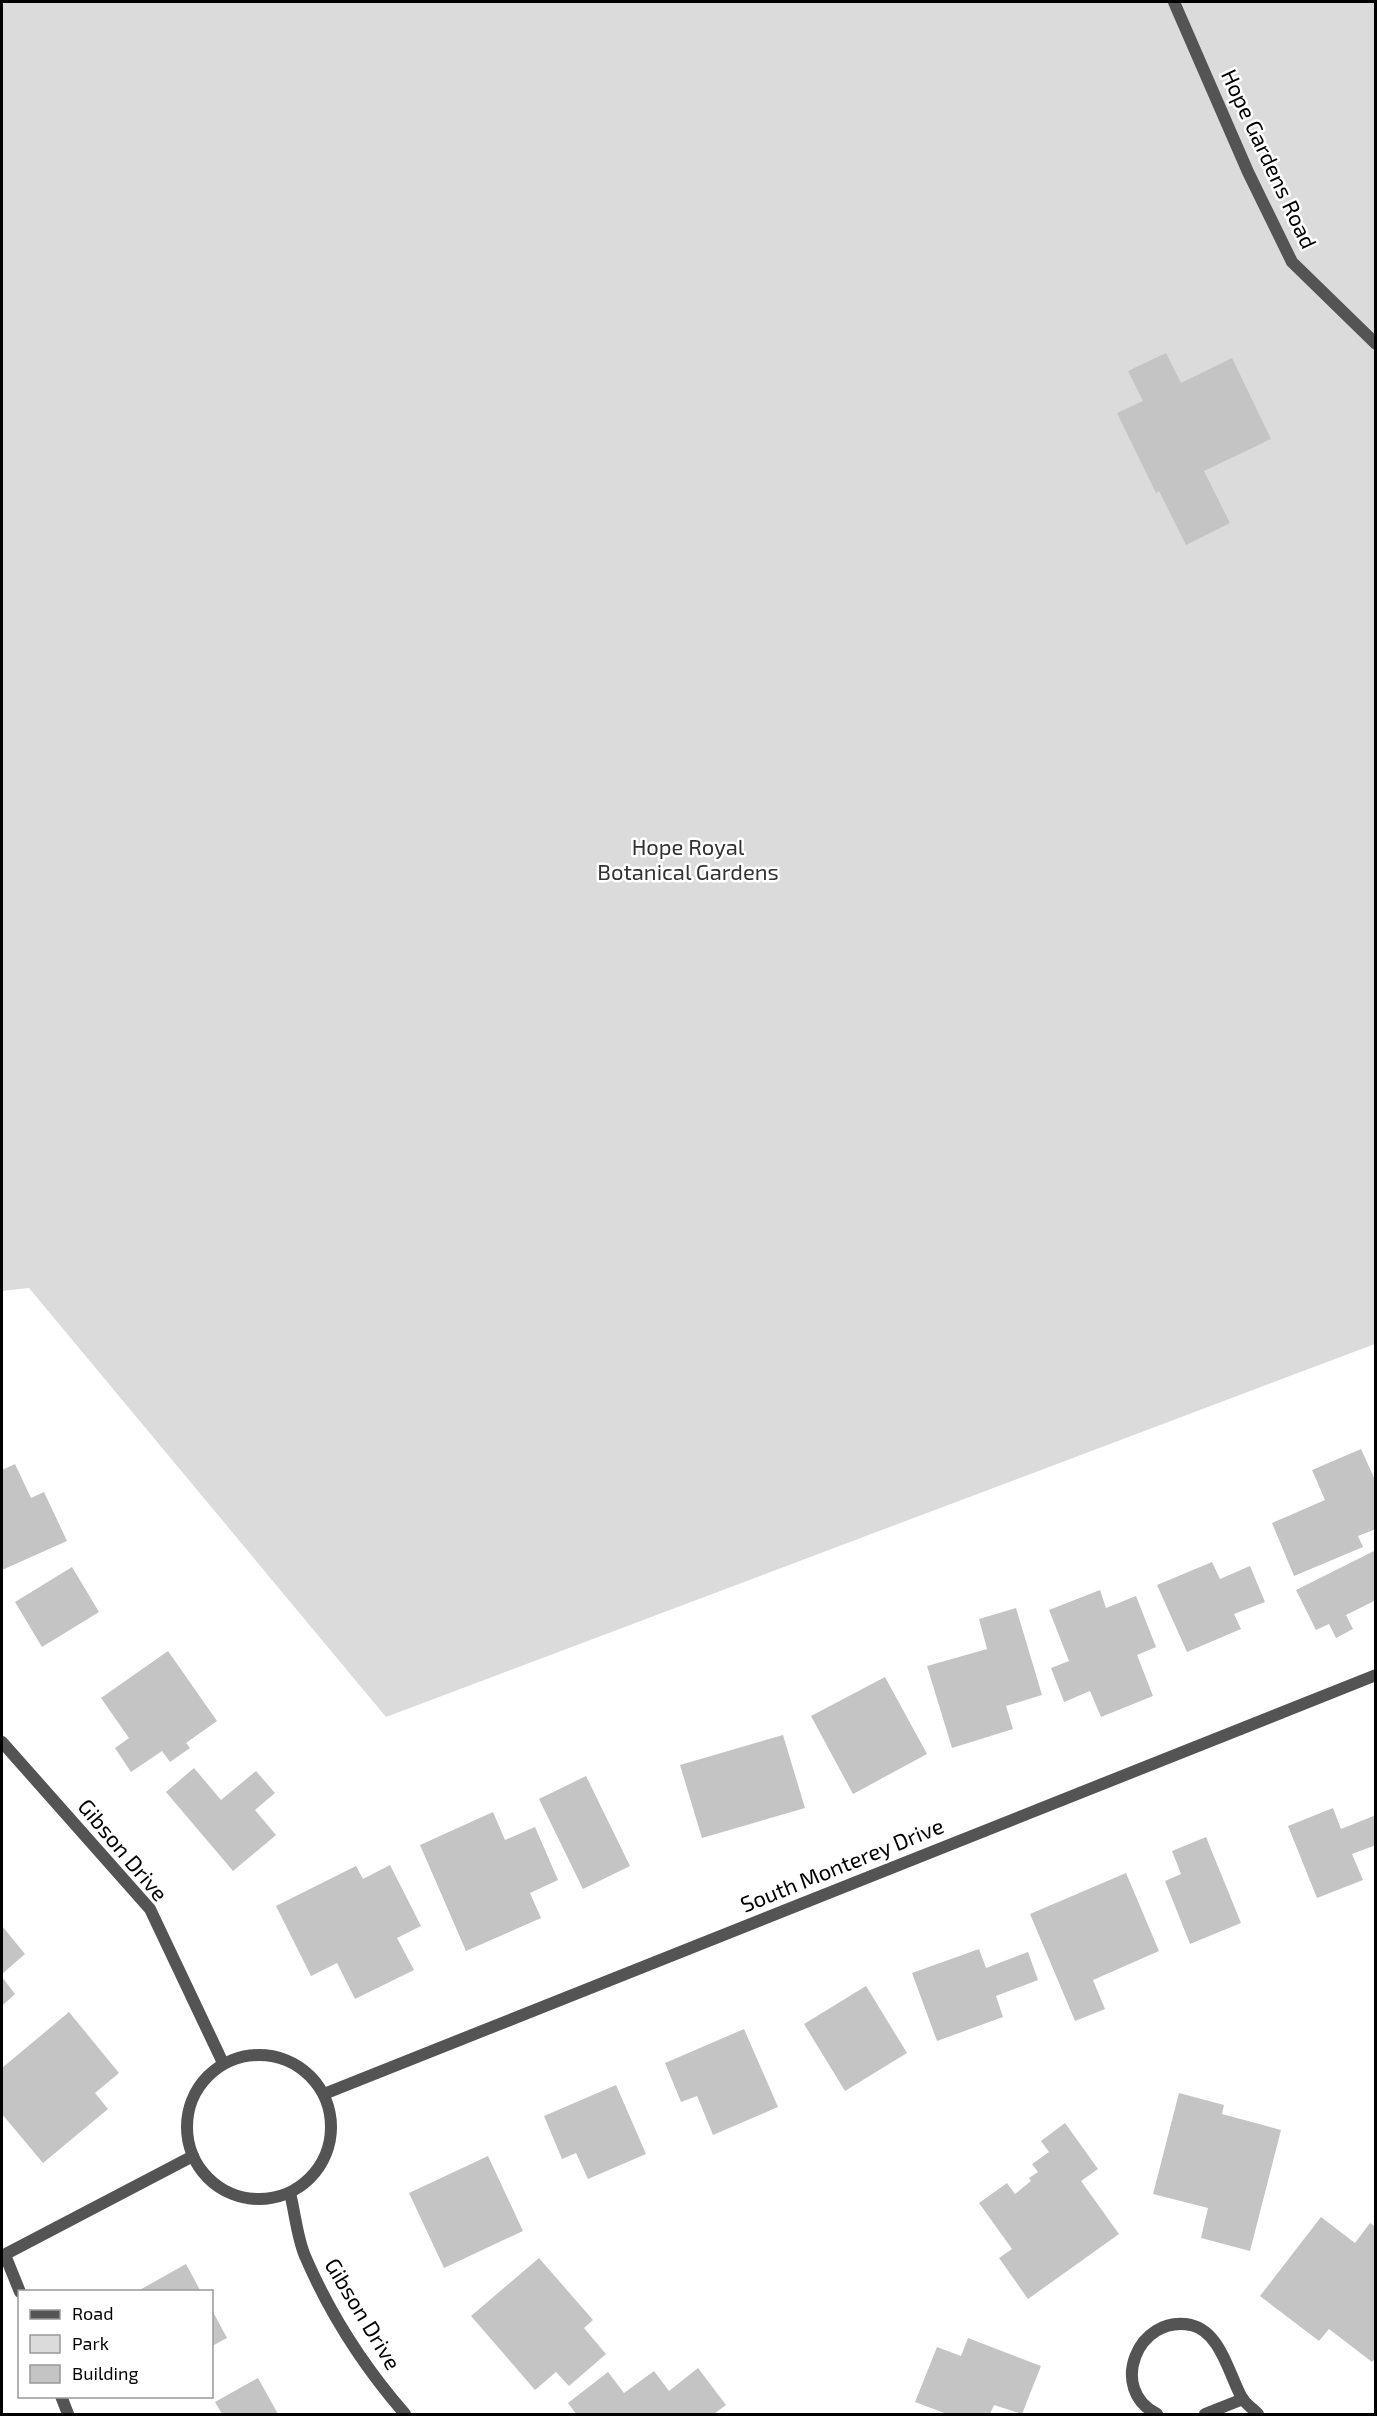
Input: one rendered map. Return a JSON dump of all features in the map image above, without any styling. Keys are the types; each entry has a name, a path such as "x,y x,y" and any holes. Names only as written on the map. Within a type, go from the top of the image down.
{"street":[{"name":"Hope Gardens Road","path":"1174,2 1248,172 1292,262 1376,344"},
{"name":"South Monterey Drive","path":"324,2094 1376,1675"},
{"name":"Gibson Drive","path":"2,1742 150,1909 223,2063"},
{"path":"269,2054 280,2057 291,2061 310,2075 324,2094 331,2116 331,2140 323,2162 309,2180 290,2193 268,2199 245,2198 223,2190 205,2175 193,2156 187,2135 187,2114 194,2094 206,2076 223,2063 245,2055 269,2054"},
{"path":"19,2290 3,2256 193,2156"},
{"name":"Gibson Drive","path":"290,2193 304,2254 338,2320 385,2392 405,2415"},
{"path":"1157,2415 1140,2401 1132,2382 1132,2364 1138,2347 1153,2332 1176,2324 1192,2326 1207,2332 1228,2364 1243,2399 1258,2415"},
{"path":"61,2398 68,2415"},
{"path":"1205,2415 1243,2399"}],"green space":[{"name":"Hope Royal Botanical Gardens","path":"2,2 1375,2 1375,1344 386,1717 29,1288 2,1291"}],"building":[{"path":"1166,353 1181,383 1232,358 1271,439 1204,471 1230,523 1186,545 1159,491 1156,493 1117,413 1143,401 1128,371"},
{"path":"1361,1449 1376,1482 1376,1529 1358,1536 1363,1547 1294,1576 1272,1523 1325,1500 1312,1470"},
{"path":"15,1464 31,1498 44,1492 67,1541 2,1570 2,1470"},
{"path":"1376,1550 1376,1600 1346,1615 1353,1629 1336,1638 1329,1624 1316,1630 1296,1590"},
{"path":"1212,1562 1220,1579 1250,1566 1265,1602 1234,1614 1241,1629 1187,1652 1157,1585"},
{"path":"72,1567 99,1612 42,1647 15,1602"},
{"path":"1100,1590 1106,1608 1136,1596 1156,1647 1137,1655 1153,1696 1101,1717 1090,1691 1064,1702 1051,1668 1069,1661 1049,1610"},
{"path":"1016,1608 1042,1695 1006,1706 1013,1729 952,1748 927,1666 987,1649 979,1619"},
{"path":"168,1651 217,1721 186,1743 190,1748 170,1762 162,1751 131,1772 115,1748 129,1738 101,1698"},
{"path":"885,1677 927,1754 853,1794 811,1716"},
{"path":"783,1735 805,1808 702,1838 680,1765"},
{"path":"194,1768 221,1800 256,1771 275,1793 255,1810 276,1835 233,1871 166,1792"},
{"path":"586,1776 630,1866 583,1889 539,1799"},
{"path":"1333,1808 1341,1829 1376,1815 1376,1845 1352,1854 1363,1880 1317,1898 1288,1826"},
{"path":"493,1812 505,1840 535,1827 558,1880 530,1893 541,1918 466,1951 420,1845"},
{"path":"1206,1837 1241,1923 1190,1944 1165,1881 1181,1874 1172,1851"},
{"path":"390,1865 421,1926 397,1938 414,1970 355,1999 337,1963 311,1976 276,1906 356,1866 363,1879"},
{"path":"1126,1873 1159,1951 1093,1980 1105,2009 1075,2021 1030,1914"},
{"path":"2,1926 25,1954 2,1974"},
{"path":"979,1949 986,1968 1028,1952 1038,1980 996,1996 1003,2017 937,2041 912,1973"},
{"path":"2,1977 15,1994 2,2006"},
{"path":"866,1986 907,2053 845,2091 804,2024"},
{"path":"69,2012 119,2073 95,2093 108,2109 43,2163 2,2114 2,2068"},
{"path":"744,2029 778,2107 713,2135 697,2096 681,2102 665,2063"},
{"path":"616,2085 646,2154 588,2179 576,2153 562,2159 544,2116"},
{"path":"1179,2093 1224,2105 1222,2114 1281,2130 1250,2251 1201,2238 1208,2208 1153,2194"},
{"path":"1065,2123 1098,2169 1081,2181 1119,2234 1028,2299 999,2258 1012,2249 979,2203 1007,2183 1015,2194 1031,2181 1029,2178 1038,2172 1032,2164 1049,2152 1041,2141"},
{"path":"488,2156 523,2231 444,2268 409,2193"},
{"path":"1321,2217 1355,2243 1370,2223 1376,2227 1376,2358 1372,2362 1329,2329 1319,2341 1260,2296"},
{"path":"539,2258 593,2320 584,2328 606,2354 569,2386 556,2372 535,2390 471,2316"},
{"path":"186,2264 200,2290 140,2290"},
{"path":"213,2312 227,2338 213,2345"},
{"path":"968,2338 1041,2366 1022,2414 994,2405 990,2414 947,2414 915,2402 937,2347 961,2356"},
{"path":"698,2368 726,2405 714,2414 576,2414 568,2403 608,2372 624,2393 654,2371 669,2391"},
{"path":"258,2378 278,2414 222,2414 215,2402"}]}
